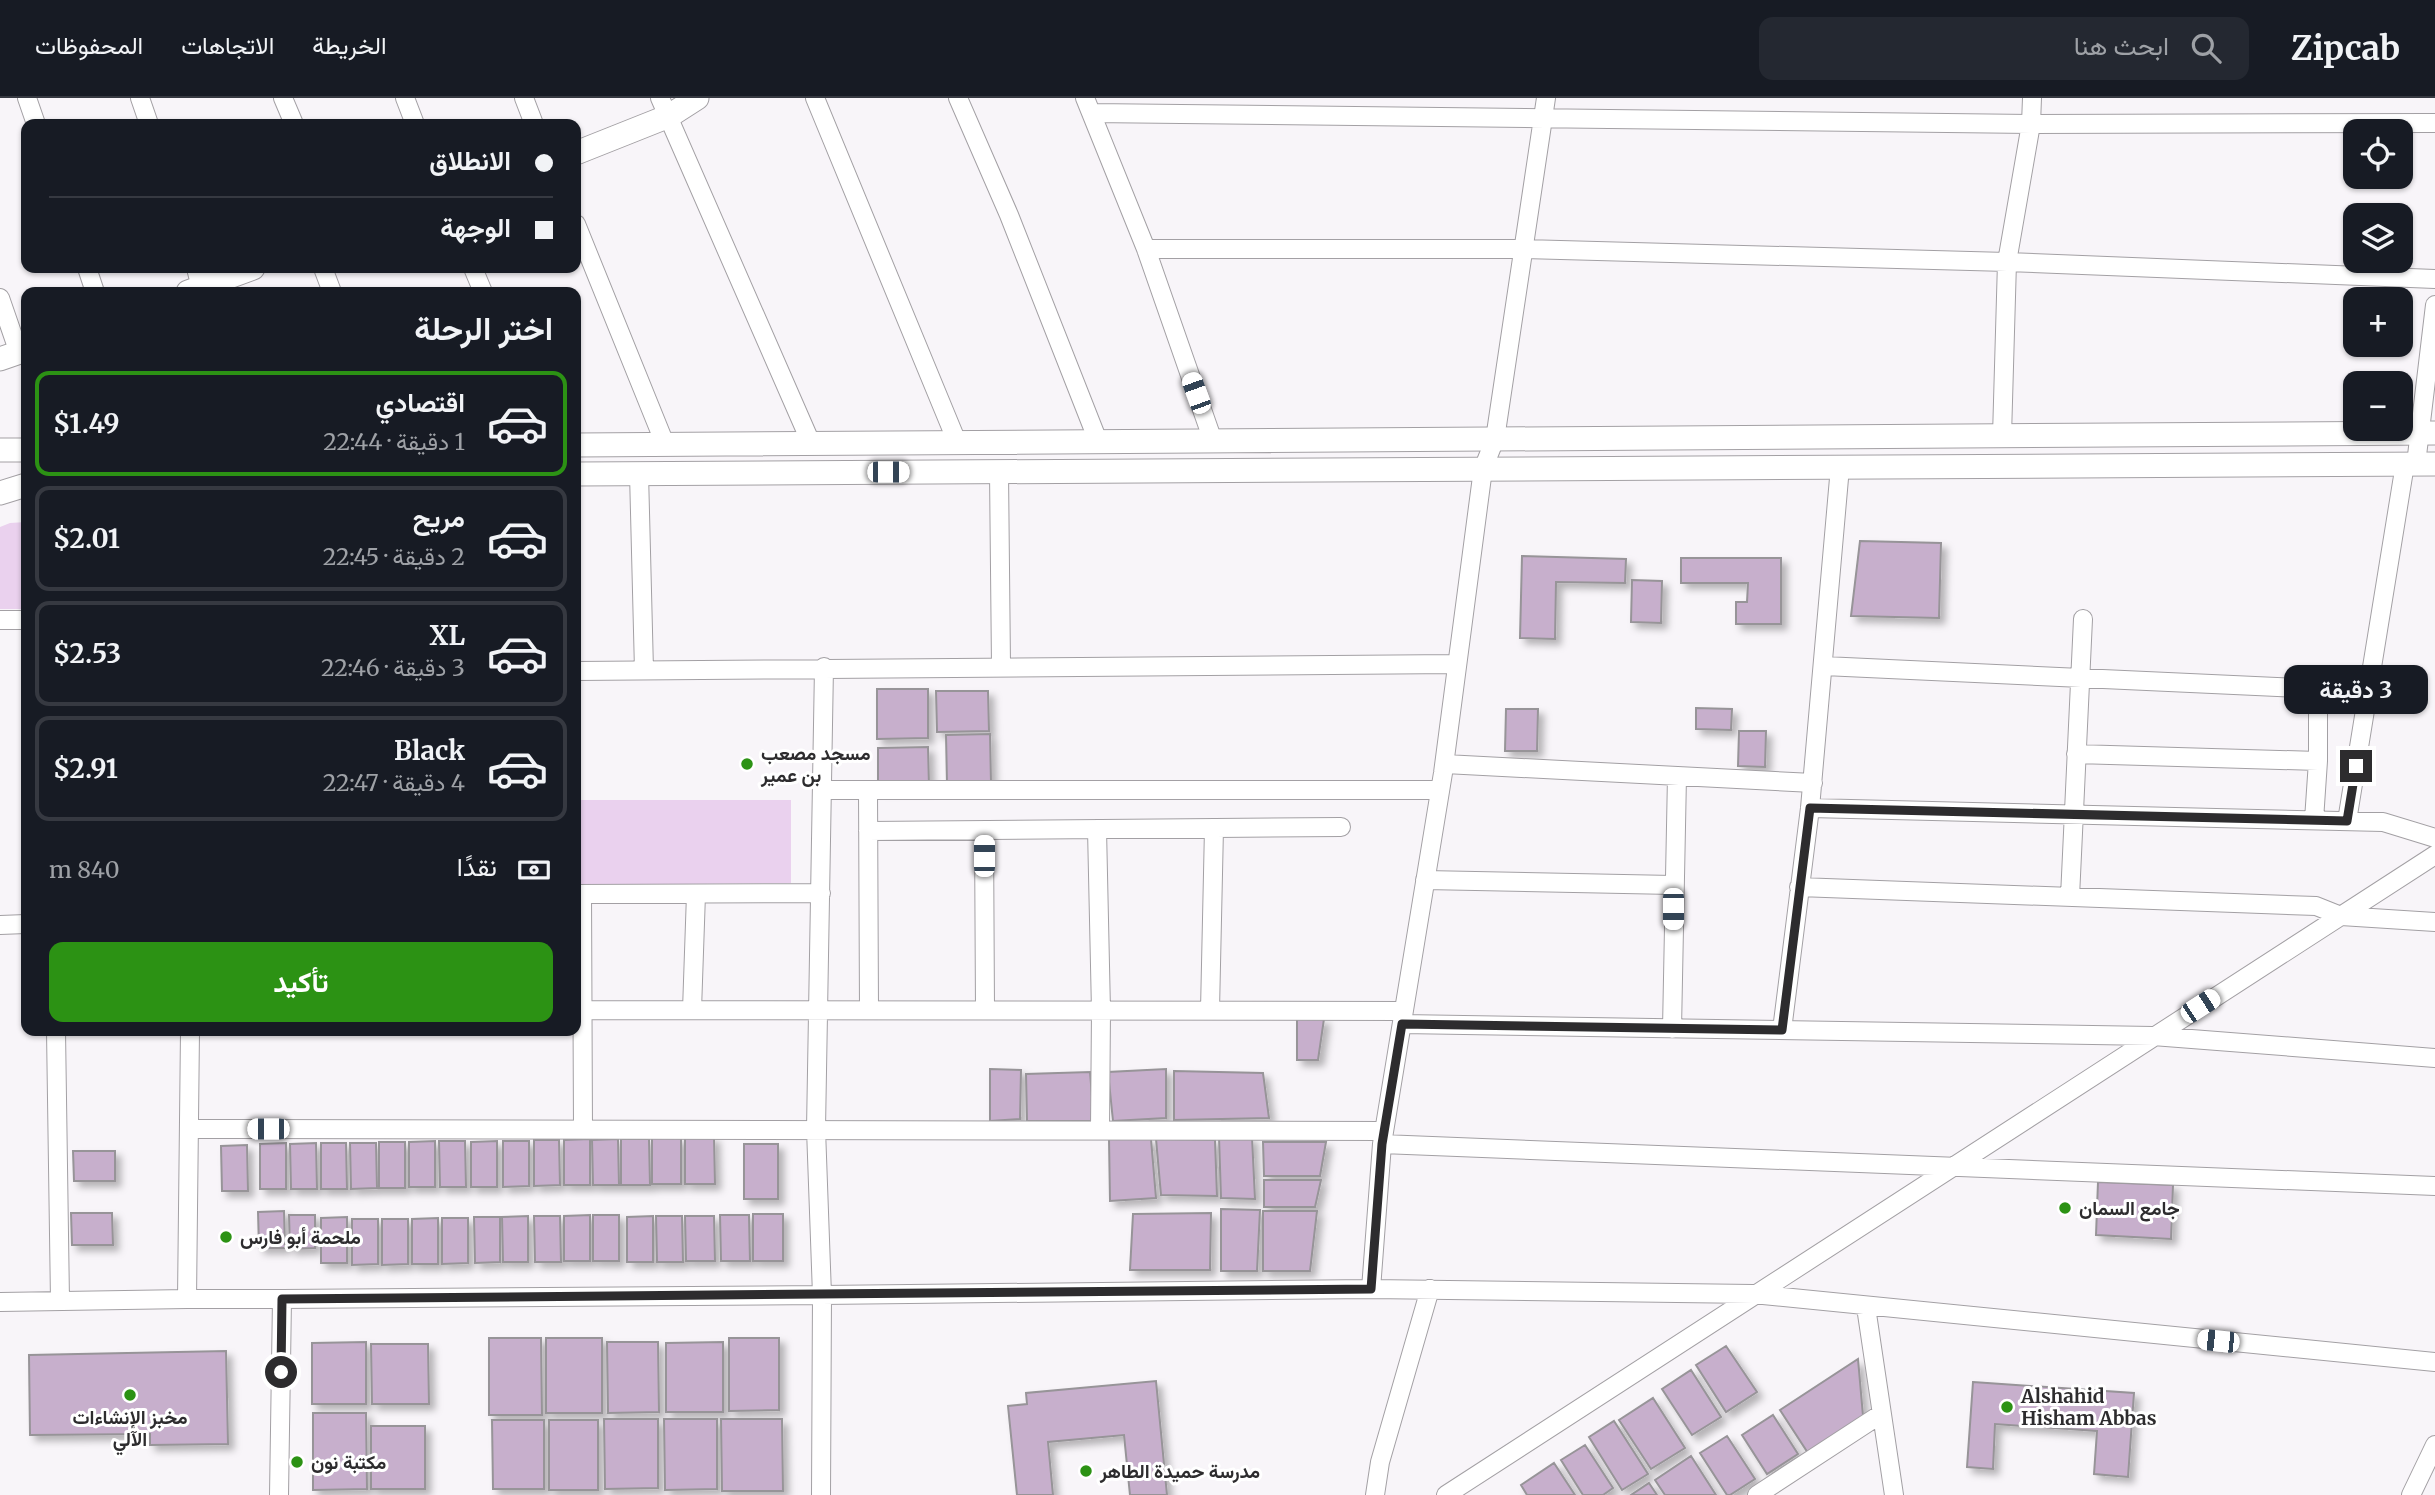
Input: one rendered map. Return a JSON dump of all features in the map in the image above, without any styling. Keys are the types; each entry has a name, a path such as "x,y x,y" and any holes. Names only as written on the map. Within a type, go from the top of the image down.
{"main road":[{"path":"581,150 664,107 697,98"},
{"path":"197,284 236,273"},
{"path":"581,445 2427,433"},
{"path":"0,450 21,450"},
{"path":"581,474 2419,464"},
{"path":"0,493 21,487"}],"street":[{"path":"27,98 34,119"},
{"path":"140,98 147,119"},
{"path":"283,98 292,119"},
{"path":"405,98 413,119"},
{"path":"524,98 532,119"},
{"path":"816,98 957,442"},
{"path":"958,98 1010,215 1098,441"},
{"path":"1371,1289 1383,1138 1445,764 1483,469 1495,439 1546,98"},
{"path":"2002,436 2007,262 2031,124 2032,98"},
{"path":"1213,440 1146,249 1088,105 1543,118 2031,124 2435,123"},
{"path":"664,107 811,443"},
{"path":"581,236 665,444"},
{"path":"1146,249 1523,249 2007,262 2435,278"},
{"path":"0,298 15,354"},
{"path":"2347,821 2427,433 2435,304"},
{"path":"1782,1030 1813,783 1840,467"},
{"path":"999,472 1001,666"},
{"path":"639,473 643,670"},
{"path":"2070,897 2083,619"},
{"path":"0,620 21,620"},
{"path":"581,671 1456,664"},
{"path":"1824,666 2318,689 2318,761 2314,820"},
{"path":"821,1495 822,1295 816,1129 824,667"},
{"path":"2076,754 2318,761"},
{"path":"1445,764 1813,783"},
{"path":"1672,1028 1676,776"},
{"path":"823,790 1440,790"},
{"path":"868,790 869,1010"},
{"path":"1810,808 2383,822 2435,838"},
{"path":"868,831 1341,827"},
{"path":"1210,1010 1214,828"},
{"path":"1097,829 1101,1010 1100,1130"},
{"path":"984,830 985,1010"},
{"path":"1446,1495 2435,855"},
{"path":"1426,880 1674,885"},
{"path":"1799,887 2316,905 2341,916 2435,922"},
{"path":"581,894 821,893"},
{"path":"692,1010 696,894"},
{"path":"0,925 21,925"},
{"path":"581,1010 1210,1010 1672,1028 2153,1036 2435,1058"},
{"path":"56,1036 60,1301"},
{"path":"187,1299 190,1036"},
{"path":"580,1036 583,1129"},
{"path":"189,1129 1100,1130 1383,1138 1952,1168 2435,1186"},
{"path":"0,1302 1371,1289 1753,1294 2435,1362"},
{"path":"1375,1495 1380,1462 1430,1289"},
{"path":"279,1495 282,1299"},
{"path":"1866,1307 1895,1495"},
{"path":"1757,1495 1881,1414"},
{"path":"2412,1495 2435,1445"}],"shaded area":[{"path":"21,522 21,609 0,609 0,527"},
{"path":"581,800 791,800 791,883 581,885"}],"building":[{"path":"1860,541 1941,543 1939,618 1851,616"},
{"path":"1522,556 1626,559 1625,583 1556,582 1555,639 1520,638"},
{"path":"1681,558 1781,558 1781,624 1736,624 1736,602 1747,602 1748,583 1681,583"},
{"path":"1632,580 1662,581 1661,623 1631,622"},
{"path":"877,689 928,689 928,738 877,739"},
{"path":"936,691 988,691 989,731 937,732"},
{"path":"1696,708 1732,709 1731,730 1696,729"},
{"path":"1506,709 1538,709 1537,751 1505,751"},
{"path":"1739,731 1766,731 1765,767 1738,766"},
{"path":"990,734 991,783 947,784 946,735"},
{"path":"928,747 929,786 878,787 878,748"},
{"path":"1297,1019 1324,1019 1318,1060 1297,1060"},
{"path":"990,1069 1021,1070 1020,1119 990,1121"},
{"path":"1166,1069 1166,1118 1113,1121 1108,1072"},
{"path":"1174,1071 1263,1073 1269,1118 1174,1120"},
{"path":"1090,1072 1094,1121 1027,1121 1026,1074"},
{"path":"685,1137 714,1137 715,1184 685,1184"},
{"path":"1219,1137 1252,1137 1255,1199 1221,1198"},
{"path":"652,1138 681,1138 681,1184 652,1184"},
{"path":"590,1139 590,1185 564,1185 564,1140"},
{"path":"618,1139 619,1185 593,1185 592,1140"},
{"path":"621,1139 649,1139 650,1185 621,1185"},
{"path":"1109,1139 1151,1139 1156,1198 1110,1201"},
{"path":"1156,1139 1215,1140 1217,1196 1161,1195"},
{"path":"534,1140 559,1140 560,1185 534,1186"},
{"path":"435,1141 435,1187 409,1187 409,1142"},
{"path":"439,1141 465,1141 466,1187 440,1187"},
{"path":"497,1141 497,1187 471,1187 471,1142"},
{"path":"503,1141 529,1141 529,1186 503,1187"},
{"path":"379,1142 405,1142 405,1188 379,1188"},
{"path":"1263,1142 1326,1142 1320,1176 1264,1176"},
{"path":"286,1143 286,1189 260,1189 260,1144"},
{"path":"316,1143 317,1189 291,1189 290,1144"},
{"path":"321,1143 346,1143 347,1189 321,1189"},
{"path":"350,1143 376,1143 377,1188 351,1189"},
{"path":"744,1144 778,1144 778,1199 744,1199"},
{"path":"247,1145 248,1191 222,1191 221,1146"},
{"path":"73,1151 115,1151 115,1181 74,1181"},
{"path":"1264,1180 1321,1180 1315,1207 1264,1207"},
{"path":"2098,1182 2173,1185 2171,1239 2096,1235"},
{"path":"1221,1209 1260,1210 1257,1271 1221,1271"},
{"path":"284,1211 285,1248 259,1248 258,1212"},
{"path":"1263,1211 1317,1211 1310,1271 1263,1271"},
{"path":"71,1213 112,1213 113,1245 72,1245"},
{"path":"1211,1213 1210,1270 1130,1270 1133,1214"},
{"path":"753,1214 783,1214 783,1261 753,1261"},
{"path":"289,1215 315,1215 315,1248 290,1249"},
{"path":"590,1215 590,1261 564,1261 564,1216"},
{"path":"593,1215 619,1215 619,1261 593,1261"},
{"path":"720,1215 749,1215 750,1261 721,1261"},
{"path":"528,1216 528,1262 503,1262 502,1217"},
{"path":"534,1216 560,1216 561,1262 535,1262"},
{"path":"653,1216 653,1262 627,1262 627,1217"},
{"path":"656,1216 682,1216 683,1262 657,1262"},
{"path":"685,1216 714,1216 715,1261 686,1261"},
{"path":"347,1217 347,1263 321,1263 321,1218"},
{"path":"474,1217 500,1217 500,1262 475,1263"},
{"path":"438,1218 438,1264 412,1264 412,1219"},
{"path":"442,1218 468,1218 468,1263 442,1264"},
{"path":"352,1219 378,1219 378,1264 352,1265"},
{"path":"382,1219 408,1219 408,1264 382,1265"},
{"path":"489,1338 541,1338 542,1415 489,1415"},
{"path":"546,1338 602,1338 602,1413 546,1413"},
{"path":"729,1338 779,1338 779,1410 729,1411"},
{"path":"366,1342 366,1404 312,1404 312,1343"},
{"path":"607,1342 658,1342 659,1412 608,1413"},
{"path":"723,1342 723,1412 666,1412 666,1343"},
{"path":"371,1344 428,1344 429,1404 372,1404"},
{"path":"1726,1346 1757,1392 1726,1412 1696,1365"},
{"path":"226,1351 228,1444 150,1445 150,1434 30,1435 29,1355"},
{"path":"1858,1359 1863,1416 1808,1453 1780,1410"},
{"path":"1691,1370 1721,1417 1692,1435 1662,1389"},
{"path":"1156,1381 1167,1495 1130,1495 1124,1435 1048,1442 1053,1495 1017,1495 1008,1406 1027,1404 1026,1393"},
{"path":"1973,1382 2134,1393 2128,1477 2094,1474 2097,1431 1995,1424 1993,1469 1967,1467"},
{"path":"1653,1398 1685,1448 1651,1469 1619,1420"},
{"path":"313,1413 366,1413 367,1489 313,1490"},
{"path":"1773,1415 1798,1454 1767,1474 1742,1435"},
{"path":"604,1419 658,1419 658,1488 605,1489"},
{"path":"664,1419 717,1419 717,1489 665,1490"},
{"path":"721,1419 782,1419 783,1491 722,1491"},
{"path":"492,1420 544,1420 544,1489 493,1489"},
{"path":"549,1420 598,1420 598,1490 549,1490"},
{"path":"1614,1421 1648,1474 1622,1490 1589,1437"},
{"path":"371,1426 425,1426 425,1489 371,1489"},
{"path":"1727,1436 1755,1479 1730,1495 1727,1495 1700,1453"},
{"path":"1585,1445 1613,1488 1603,1495 1583,1495 1561,1460"},
{"path":"1691,1456 1716,1495 1665,1495 1655,1480"},
{"path":"1554,1463 1575,1495 1527,1495 1521,1485"},
{"path":"1649,1483 1657,1495 1631,1495"}],"place":[{"name":"مسجد مصعب بن عمير","path":"747,764"},
{"name":"جامع السمان","path":"2065,1208"},
{"name":"ملحمة أبو فارس","path":"226,1237"},
{"name":"مخبز الإنشاءات الآلي","path":"130,1395"},
{"name":"Alshahid Hisham Abbas","path":"2007,1407"},
{"name":"مكتبة نون","path":"297,1462"},
{"name":"مدرسة حميدة الطاهر","path":"1086,1471"}],"route":[{"path":"281,1372 282,1299 1371,1289 1382,1144 1402,1024 1782,1030 1810,808 2347,821 2356,766"}]}
